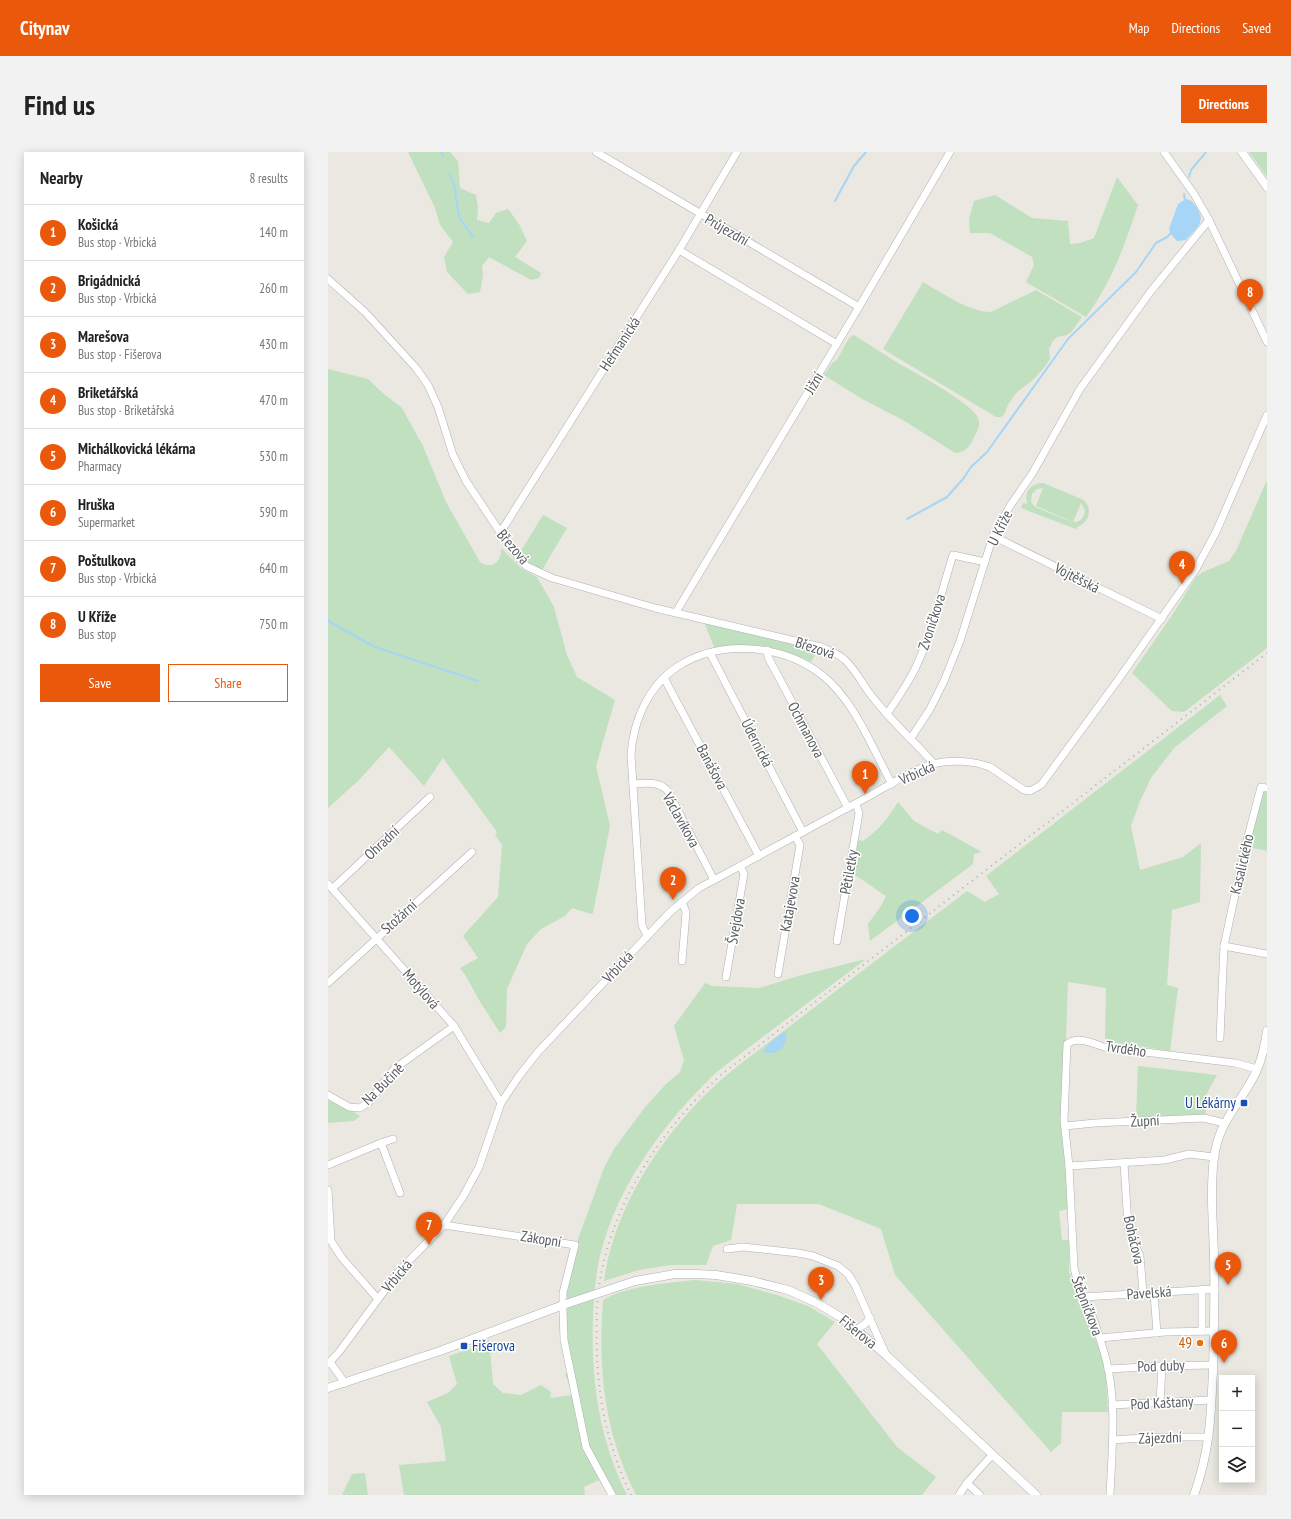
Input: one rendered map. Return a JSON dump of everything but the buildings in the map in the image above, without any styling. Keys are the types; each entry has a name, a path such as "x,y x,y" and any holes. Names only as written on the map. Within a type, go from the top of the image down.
{"street":[{"name":"Průjezdní","path":"596,152 859,307"},
{"name":"Heřmanická","path":"500,533 679,250 737,152"},
{"name":"Jižní","path":"676,612 950,152"},
{"path":"1164,152 1194,194 1209,220 1267,342"},
{"path":"1242,152 1267,187"},
{"name":"U Kříže","path":"911,738 938,696 960,641 993,536 1010,506 1032,474 1080,389 1151,291 1209,220"},
{"path":"679,250 837,344"},
{"name":"Březová","path":"328,279 365,312 416,368 428,386 438,407 453,455 466,482 512,550 526,566 552,578 676,612 821,648 837,654 853,669 875,701 934,764"},
{"path":"1162,619 1207,550 1267,417"},
{"name":"Vojtěšská","path":"993,536 1162,619"},
{"name":"Zvoníčkova","path":"887,714 902,692 923,650 953,555 985,562"},
{"name":"Vrbická","path":"329,1363 398,1271 444,1224 464,1195 479,1167 502,1103 519,1076 538,1052 647,936 682,902 699,888 924,767 934,764 960,762 980,764 990,767 1024,790 1030,791 1041,785 1162,619"},
{"path":"647,936 642,925 631,755 632,744 635,729 648,698 656,686 676,668 686,662 710,653 736,649 767,650 795,659 810,667 831,683 842,695 853,711 892,784"},
{"name":"Ochmanova","path":"767,650 768,657 848,808"},
{"name":"Údernická","path":"710,653 803,832"},
{"name":"Banášova","path":"664,678 759,856"},
{"name":"Václavíkova","path":"633,784 657,784 664,787 668,791 714,880"},
{"name":"Kasalického","path":"1220,1038 1224,946 1250,829 1262,787 1267,788"},
{"name":"Ohradní","path":"330,886 430,797"},
{"name":"Pětiletky","path":"837,941 859,813 856,804"},
{"name":"Katajevova","path":"778,974 800,845 795,836"},
{"name":"Stožární","path":"328,983 472,852"},
{"name":"Švejdova","path":"726,977 744,874 740,866"},
{"name":"Motýlová","path":"330,886 454,1026 502,1103"},
{"path":"682,902 686,912 682,961"},
{"path":"1224,946 1267,954"},
{"name":"Na Bučině","path":"328,1095 349,1107 360,1108 369,1102 394,1070 454,1026"},
{"path":"1194,1495 1204,1465 1209,1437 1212,1400 1215,1289 1212,1185 1214,1156 1224,1123 1257,1069 1263,1054 1267,1031"},
{"name":"Tvrdého","path":"1064,1116 1067,1044 1070,1042 1085,1040 1104,1047 1235,1063 1257,1069"},
{"name":"Štěpničkova","path":"1064,1116 1069,1166 1076,1281 1093,1317 1108,1369 1112,1405 1110,1495"},
{"name":"Župní","path":"1065,1126 1095,1123 1204,1118 1224,1123"},
{"path":"328,1165 393,1139"},
{"path":"381,1143 400,1193"},
{"path":"1069,1166 1165,1160 1189,1154 1214,1156"},
{"name":"Boháčova","path":"1124,1163 1128,1226 1140,1256 1143,1293"},
{"path":"328,1190 331,1241 342,1258 378,1299"},
{"name":"Zákopní","path":"444,1224 575,1244 563,1293 564,1305"},
{"path":"726,1249 743,1247 798,1253 813,1256 838,1266 848,1274 855,1285 886,1355"},
{"name":"Fišerova","path":"328,1388 440,1351 564,1305 635,1281 655,1277 696,1274 716,1275 752,1281 788,1290 817,1303 842,1318 886,1355 1036,1495"},
{"name":"Pavelská","path":"1083,1297 1215,1289"},
{"path":"1202,1290 1202,1330"},
{"path":"1154,1293 1157,1333"},
{"path":"564,1305 564,1340 586,1448 612,1495"},
{"path":"856,1330 865,1324 870,1318"},
{"path":"1100,1338 1214,1330"},
{"path":"329,1363 345,1383"},
{"name":"Pod duby","path":"1108,1369 1213,1365"},
{"path":"1160,1403 1162,1366"},
{"name":"Pod Kaštany","path":"1112,1405 1212,1400"},
{"name":"Zájezdní","path":"1112,1440 1159,1437 1209,1437"},
{"path":"959,1495 967,1483 992,1455"},
{"path":"967,1483 980,1495"}],"green space":[{"path":"408,152 450,152 458,161 460,188 476,195 478,207 477,220 489,223 496,213 508,209 519,224 527,241 515,257 541,273 539,278 531,280 489,257 482,266 483,275 480,292 468,294 447,272 444,257 453,242 440,225 435,208"},
{"path":"1249,152 1267,152 1267,177"},
{"path":"1117,177 1138,205 1128,235 1110,277 1103,291 1086,317 1026,282 1034,265 1032,257 990,233 970,233 969,219 974,201 995,195 1032,218 1068,221 1070,244 1080,243 1094,238"},
{"path":"923,282 947,297 973,309 991,312 1036,290 1082,317 1072,331 1067,335 1057,337 1052,342 1049,349 1050,359 1043,369 1034,379 1016,393 1008,405 1004,415 1001,417 996,417 883,349"},
{"path":"854,335 940,387 971,409 977,416 979,425 971,442 964,451 955,453 903,420 862,399 824,375 832,363 837,360 849,338"},
{"path":"328,369 368,379 402,408 423,446 446,502 480,562 492,565 498,561 501,548 522,569 537,577 554,607 567,655 577,677 615,700 596,766 610,826 593,913 591,914 572,908 565,916 541,929 527,944 507,989 506,1027 500,1033 460,968 478,958 463,936 498,897 502,845 495,835 497,832 443,758 424,786 389,747 359,780 328,808"},
{"path":"1267,480 1267,648 1184,712 1172,711 1132,673 1171,617 1196,577 1203,572 1229,561 1236,551"},
{"path":"1043,483 1084,500 1087,504 1089,512 1087,519 1076,529 1021,508 1023,503 1027,504 1026,500 1029,489 1035,485","holes":["1043,488 1036,506 1073,522 1035,507 1031,502 1032,494 1037,489","1081,503 1085,510 1084,515 1077,522 1073,522"]},
{"path":"543,515 567,528 542,570 531,565 519,554"},
{"path":"704,622 818,650 811,662 798,656 764,646 741,646 715,649"},
{"path":"1220,695 1227,706 1174,748 1151,778 1140,801 1131,826 1140,870 1183,857 1201,843 1200,902 1172,910 1167,985 1178,988 1170,1051 1105,1041 1106,988 1068,982 1063,1125 1068,1209 1059,1211 1062,1240 1069,1240 1069,1272 1105,1364 1108,1412 1062,1412 1061,1443 1051,1452 895,1275 881,1229 819,1204 737,1204 731,1240 713,1246 706,1265 671,1265 639,1270 604,1281 609,1255 617,1229 640,1179 655,1155 672,1133 689,1112 713,1087 743,1062 967,891 985,902 999,894 986,876"},
{"path":"1263,790 1267,791 1267,851 1248,847"},
{"path":"898,802 914,821 938,834 942,830 982,852 974,854 973,864 870,941 868,924 881,906 886,896 851,874 858,840 863,841 874,833"},
{"path":"866,959 719,1070 698,1090 659,1136 642,1161 614,1214 604,1242 597,1271 593,1313 593,1355 596,1392 602,1427 613,1462 627,1495 611,1495 599,1480 584,1487 585,1495 404,1495 399,1465 446,1461 441,1427 427,1402 448,1393 457,1384 449,1356 484,1344 489,1339 493,1384 503,1393 521,1395 541,1385 551,1392 550,1398 573,1395 565,1374 574,1369 566,1341 565,1293 578,1239 604,1168 614,1149 646,1106 666,1084 680,1072 684,1060 674,1026 705,983 712,986 760,988 798,976"},
{"path":"1138,1066 1217,1075 1205,1097 1206,1115 1136,1118"},
{"path":"328,1097 360,1116 354,1121 328,1123"},
{"path":"695,1280 737,1284 777,1295 808,1306 835,1322 817,1344 897,1447 936,1477 922,1495 636,1495 625,1471 610,1424 603,1376 603,1300 612,1295 635,1288"},
{"path":"365,1473 368,1495 342,1495 352,1474"}],"water":[{"path":"1186,199 1192,201 1196,206 1201,219 1196,229 1186,240 1177,241 1169,229 1178,204"},
{"path":"784,1032 786,1034 786,1039 780,1050 772,1053 763,1052 775,1038"}],"waterway":[{"path":"441,152 443,156"},
{"path":"835,201 854,166 866,152"},
{"path":"1189,177 1191,170 1206,152"},
{"path":"450,174 454,184 459,217 473,237"},
{"path":"1184,194 1185,200"},
{"path":"907,519 947,497 963,479 971,467 987,452 1068,339 1136,272 1156,243 1167,237 1172,232"},
{"path":"328,621 375,647 478,681"}],"railway":[{"path":"631,1495 623,1478 611,1444 603,1410 597,1355 598,1301 602,1270 609,1242 619,1214 632,1188 663,1139 681,1116 722,1074 1267,653"}],"place":[{"name":"U Kříže","path":"1250,312"},
{"name":"Briketářská","path":"1182,584"},
{"name":"Košická","path":"865,794"},
{"name":"Brigádnická","path":"673,900"},
{"name":"U Lékárny","path":"1244,1103"},
{"name":"Poštulkova","path":"429,1245"},
{"name":"Michálkovická lékárna","path":"1228,1285"},
{"name":"Marešova","path":"821,1300"},
{"name":"49","path":"1200,1343"},
{"name":"Fišerova","path":"464,1346"},
{"name":"Hruška","path":"1224,1363"}]}
